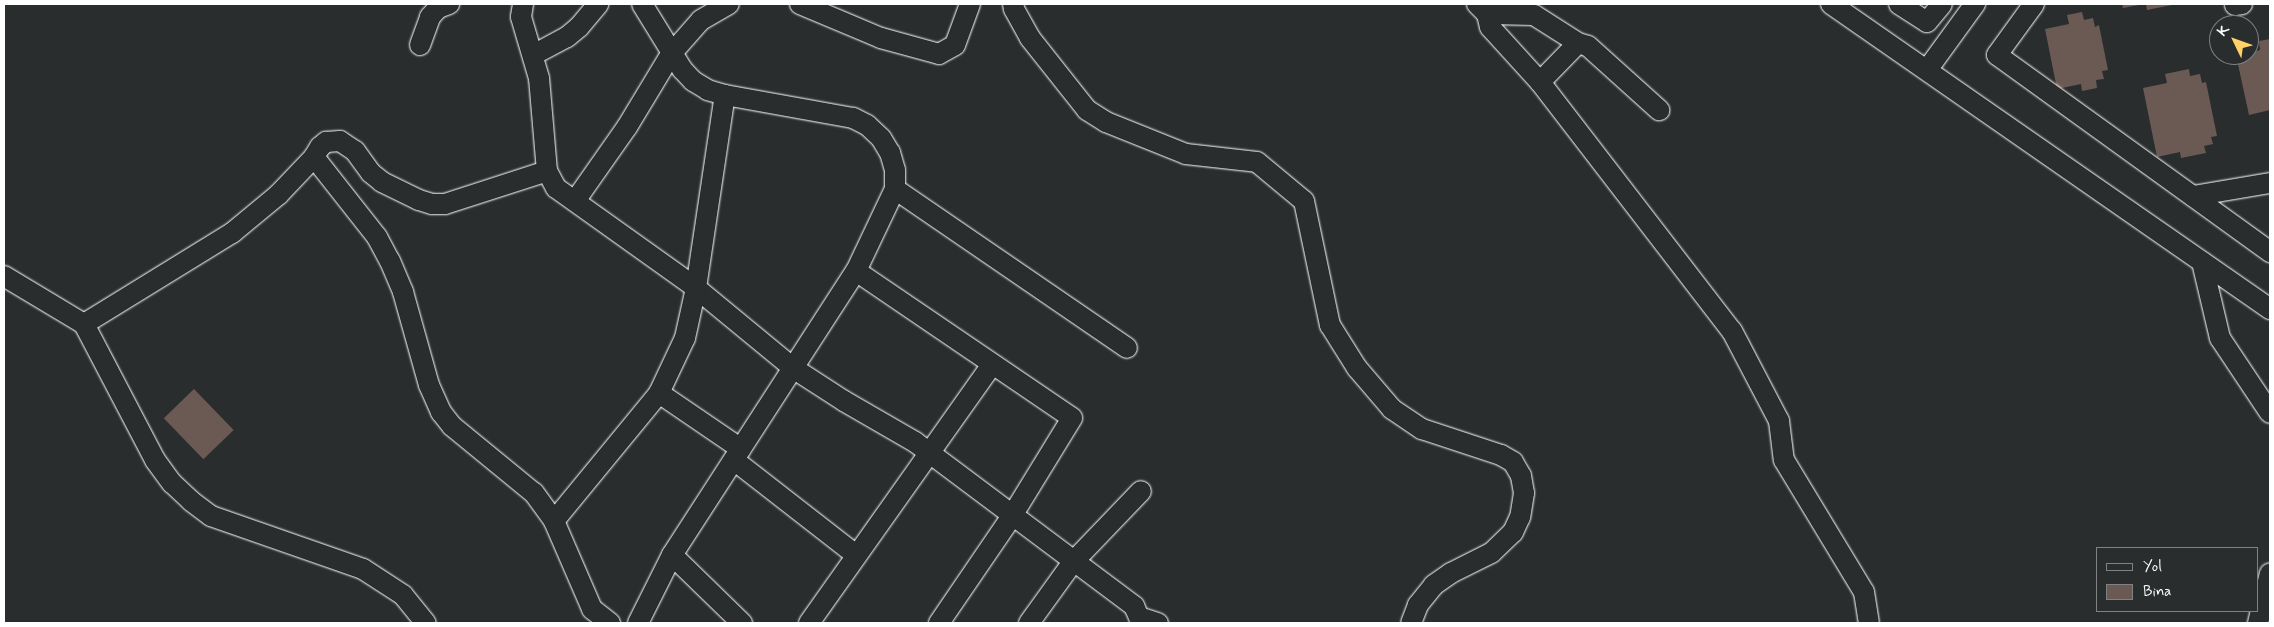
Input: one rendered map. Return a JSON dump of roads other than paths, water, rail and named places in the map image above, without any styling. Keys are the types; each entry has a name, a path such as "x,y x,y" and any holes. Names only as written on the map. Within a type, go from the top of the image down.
{"street":[{"path":"420,45 430,17 438,8 449,4"},
{"path":"522,4 521,17 539,78 547,171 556,188 696,288 792,368 915,442 1134,606 1137,620 1158,623"},
{"path":"533,55 573,32 598,4"},
{"path":"638,623 672,555 856,271 895,190 895,170 890,153 881,138 867,125 853,118 724,95 708,90 693,81 671,54 642,4"},
{"path":"575,201 627,128 671,54 701,20 729,4"},
{"path":"800,4 881,38 938,54 955,45 970,4"},
{"path":"1014,4 1014,9 1030,38 1087,110 1106,122 1186,154 1257,162 1304,202 1330,325 1357,368 1392,409 1422,429 1501,455 1513,462 1521,476 1524,493 1520,517 1513,532 1491,553 1451,572 1434,585 1418,605 1411,623"},
{"path":"1831,4 2270,309"},
{"path":"1899,4 1927,22 1942,4"},
{"path":"1927,70 1975,4"},
{"path":"2034,4 1997,55 2270,252"},
{"path":"1482,9 1534,15 1578,43 1588,46 1659,110"},
{"path":"1482,9 1490,27 1540,82 1732,331 1779,421 1784,460 1864,592 1869,623"},
{"path":"1540,82 1578,43"},
{"path":"554,521 659,393 685,338 696,288 724,95"},
{"path":"84,324 232,233 278,195 326,142 340,141 355,151 371,173 382,182 419,200 432,204 445,204 547,171"},
{"path":"314,157 377,237 390,261 403,292 429,385 441,412 452,426 534,493 554,521 592,609 610,623"},
{"path":"2193,196 2270,182"},
{"path":"895,190 1127,348"},
{"path":"2202,262 2220,338 2270,413"},
{"path":"856,271 992,366 1072,418 1012,516 940,623"},
{"path":"4,276 84,324 155,460 172,483 191,501 212,516 363,569 403,595 426,623"},
{"path":"818,620 856,555 928,452 992,366"},
{"path":"659,393 738,455 856,555"},
{"path":"1028,623 1073,562 1141,491"},
{"path":"672,555 742,623"},
{"path":"2258,623 2270,573"}]}
